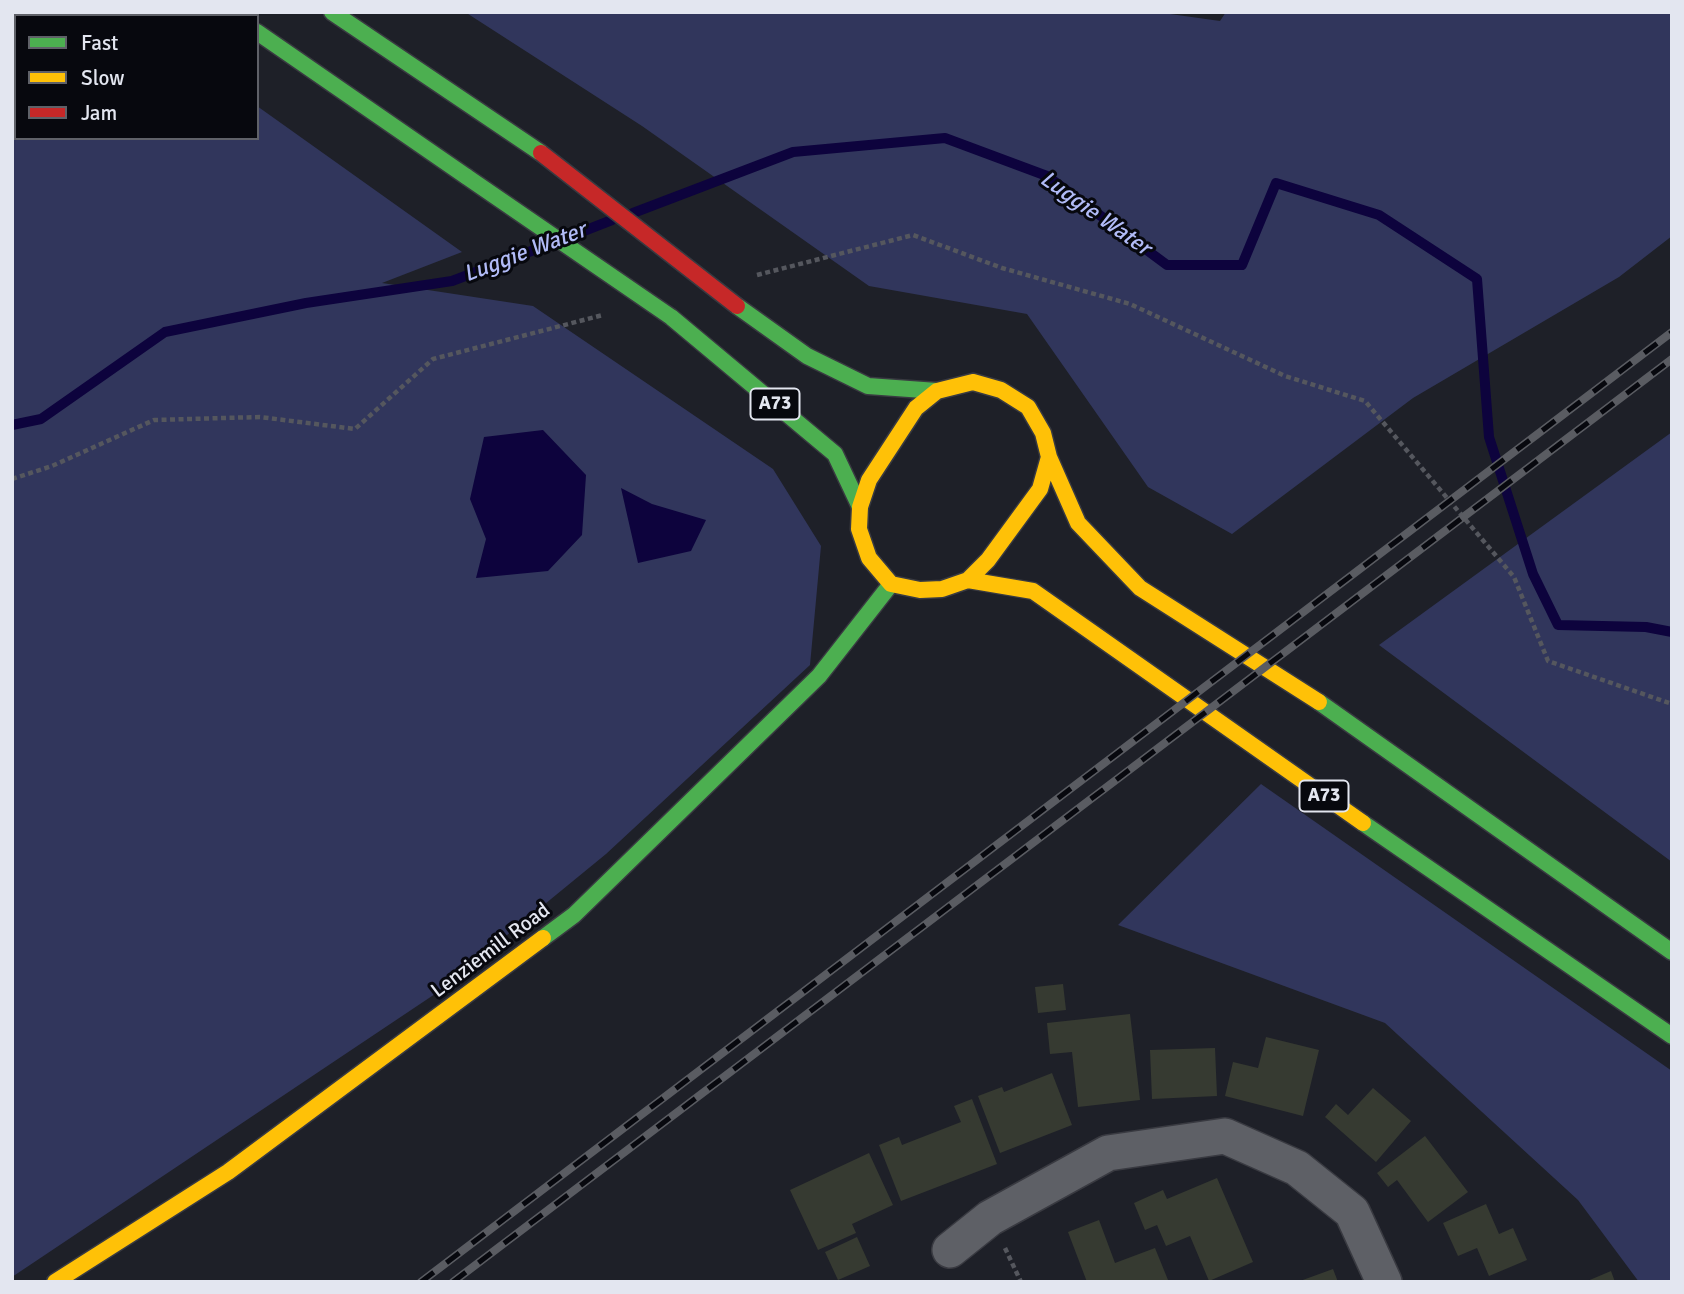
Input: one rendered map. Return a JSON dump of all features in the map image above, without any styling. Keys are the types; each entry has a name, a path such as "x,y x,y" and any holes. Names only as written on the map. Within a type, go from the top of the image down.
{"main road":[{"name":"A73","path":"332,12 541,152 737,306 807,356 868,386 937,391 973,382 1001,390 1028,407 1043,433 1049,457 1078,523 1140,588 1346,719 1672,951"},
{"name":"A73","path":"259,33 671,317 835,454 860,507"},
{"name":"A73","path":"937,391 916,408 869,480 860,507 859,529 869,558 891,584 920,590 942,589 968,580 1033,591 1303,782 1672,1036"},
{"path":"968,580 988,560 1040,489 1049,457"},
{"name":"Lenziemill Road","path":"55,1282 228,1172 575,915 819,676 891,584"}],"street":[{"path":"950,1250 990,1218 1108,1153 1225,1136 1297,1168 1352,1212 1384,1282"}],"shaded area":[{"path":"12,12 127,12 130,14 14,14 14,140 259,140 259,107 462,252 382,283 533,306 773,469 821,546 810,665 606,854 435,994 12,1277"},
{"path":"465,12 1156,12 1220,21 1226,12 1672,12 1672,236 1619,277 1413,398 1232,534 1148,487 1027,314 869,286 642,126"},
{"path":"543,430 586,475 582,535 548,571 476,578 486,539 470,499 484,437"},
{"path":"1672,432 1672,862 1379,645"},
{"path":"621,488 652,504 706,520 691,551 638,563"},
{"path":"1261,784 1672,1071 1672,1282 1639,1282 1578,1200 1385,1023 1118,925"}],"building":[{"path":"1063,984 1066,1010 1038,1013 1035,987"},
{"path":"1130,1014 1140,1100 1078,1107 1072,1052 1050,1054 1047,1023"},
{"path":"1266,1037 1319,1050 1303,1116 1225,1096 1233,1062 1258,1068"},
{"path":"1215,1048 1217,1096 1152,1099 1150,1050"},
{"path":"1052,1073 1072,1125 1000,1153 978,1096 1002,1087 1004,1092"},
{"path":"1373,1088 1411,1121 1376,1162 1325,1117 1336,1104 1348,1115"},
{"path":"972,1099 997,1164 901,1201 879,1145 899,1137 902,1145 961,1122 954,1106"},
{"path":"1425,1136 1468,1192 1428,1222 1397,1180 1388,1187 1377,1173"},
{"path":"869,1153 893,1205 852,1224 856,1233 818,1250 790,1190"},
{"path":"1217,1178 1253,1262 1209,1281 1190,1236 1166,1246 1157,1225 1145,1230 1134,1203 1163,1190 1167,1199"},
{"path":"1486,1204 1499,1234 1513,1228 1527,1260 1489,1276 1477,1248 1458,1256 1443,1223"},
{"path":"1099,1220 1115,1263 1155,1248 1168,1280 1087,1282 1068,1232"},
{"path":"857,1237 870,1266 838,1280 825,1252"},
{"path":"1333,1269 1338,1282 1300,1282 1300,1281"},
{"path":"1611,1271 1615,1282 1585,1282"}],"waterway":[{"name":"Luggie Water","path":"633,213 793,152 945,138 1047,176 1167,265 1242,265 1276,183 1379,215 1477,279 1489,437 1533,574 1558,625 1646,627 1672,632"},
{"name":"Luggie Water","path":"571,236 612,220"},
{"name":"Luggie Water","path":"12,425 41,419 165,332 306,303 452,281 550,244"}],"railway":[{"path":"421,1282 1672,332"},
{"path":"453,1282 1672,359"}],"traffic: fast":[{"path":"332,12 541,153"},
{"path":"259,33 467,177"},
{"path":"467,177 671,317"},
{"path":"737,306 807,356 868,386 937,391"},
{"path":"671,317 835,454 860,507"},
{"path":"543,938 574,915 819,676 891,584"},
{"path":"1319,702 1672,952"},
{"path":"1363,823 1672,1036"}],"traffic: slow":[{"path":"973,382 1001,390 1028,407 1043,433 1049,457 1040,489 988,560 968,580 942,589 920,590 891,584 869,558 859,529 860,507 869,480 916,408 937,391 973,382"},
{"path":"1049,457 1078,523 1140,588 1319,702"},
{"path":"968,580 1033,591 1363,823"},
{"path":"55,1282 228,1172 543,938"}],"traffic: jam":[{"path":"541,153 737,306"}]}
